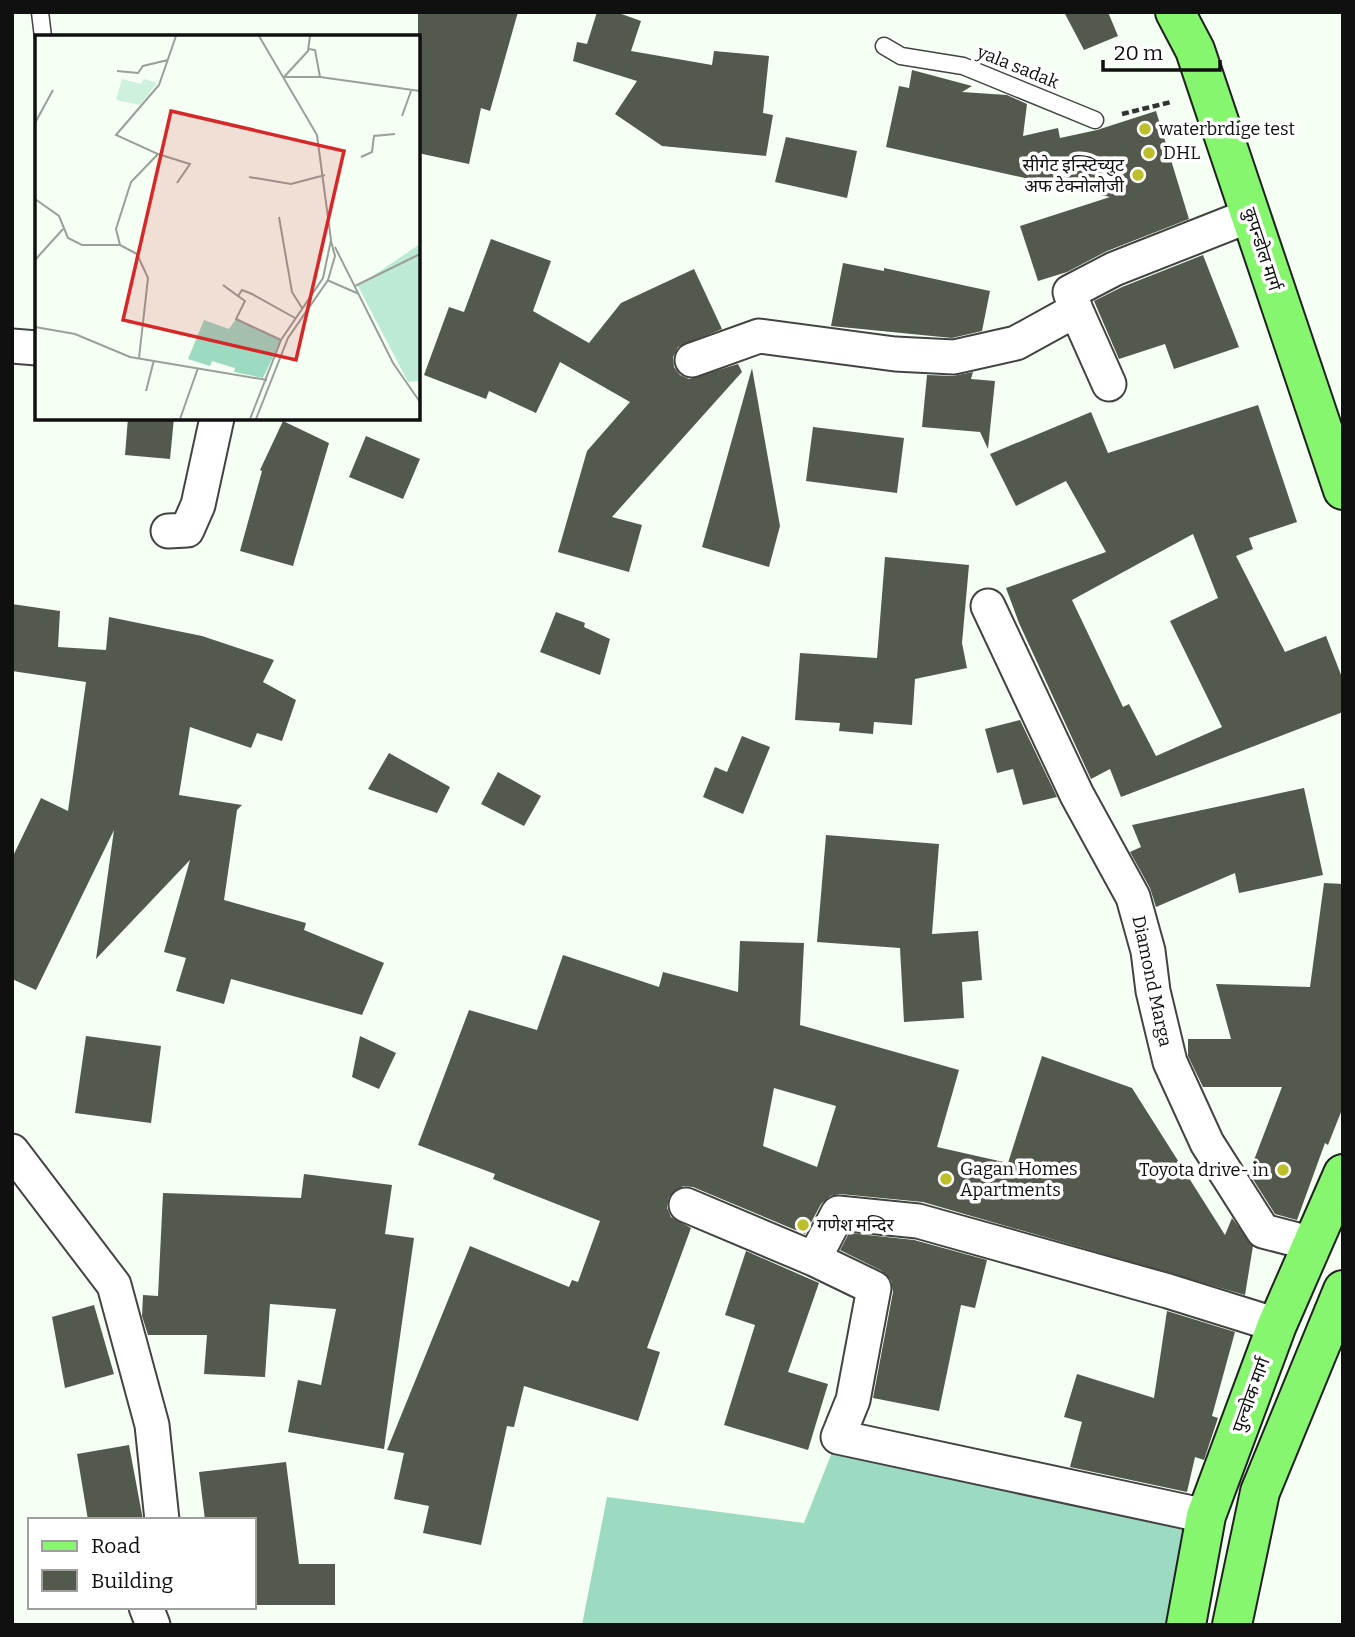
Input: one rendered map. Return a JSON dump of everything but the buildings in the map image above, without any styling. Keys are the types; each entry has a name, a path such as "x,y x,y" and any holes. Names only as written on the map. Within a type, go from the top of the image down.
{"main road":[{"name":"कुपन्डोल मार्ग","path":"1175,12 1195,50 1343,489"},
{"name":"पुल्चोक मार्ग","path":"1186,1625 1206,1516 1277,1325 1343,1174"},
{"path":"1232,1625 1260,1492 1343,1290"}],"street":[{"path":"1109,384 1070,292 1127,264 1251,215"},
{"path":"692,360 759,336 895,354 954,357 1016,343 1076,310"},
{"path":"12,346 35,348"},
{"path":"168,531 187,530 198,505 217,420"},
{"name":"Diamond Marga","path":"988,606 1077,795 1133,897 1148,951 1153,991 1170,1062 1208,1143 1263,1231 1313,1244"},
{"path":"12,1151 114,1285 152,1425 162,1518"},
{"path":"686,1205 814,1259 874,1288 853,1401 838,1437 1206,1516"},
{"path":"814,1259 838,1213 918,1221 1049,1256 1277,1325"}],"lane":[{"path":"40,12 43,35"},
{"name":"yala sadak","path":"884,46 901,56 963,66 1095,120"}],"path":[{"path":"1095,120 1209,93"}],"green space":[{"path":"838,1437 1206,1516 1185,1625 582,1625 607,1497 804,1523"}],"place":[{"name":"waterbrdige test","path":"1145,129"},
{"name":"DHL","path":"1149,153"},
{"name":"सीगेट इन्स्टिच्युट अफ टेक्नोलोजी","path":"1138,175"},
{"name":"Toyota drive- in","path":"1283,1170"},
{"name":"Gagan Homes Apartments","path":"946,1179"},
{"name":"गणेश मन्दिर","path":"803,1225"}]}
